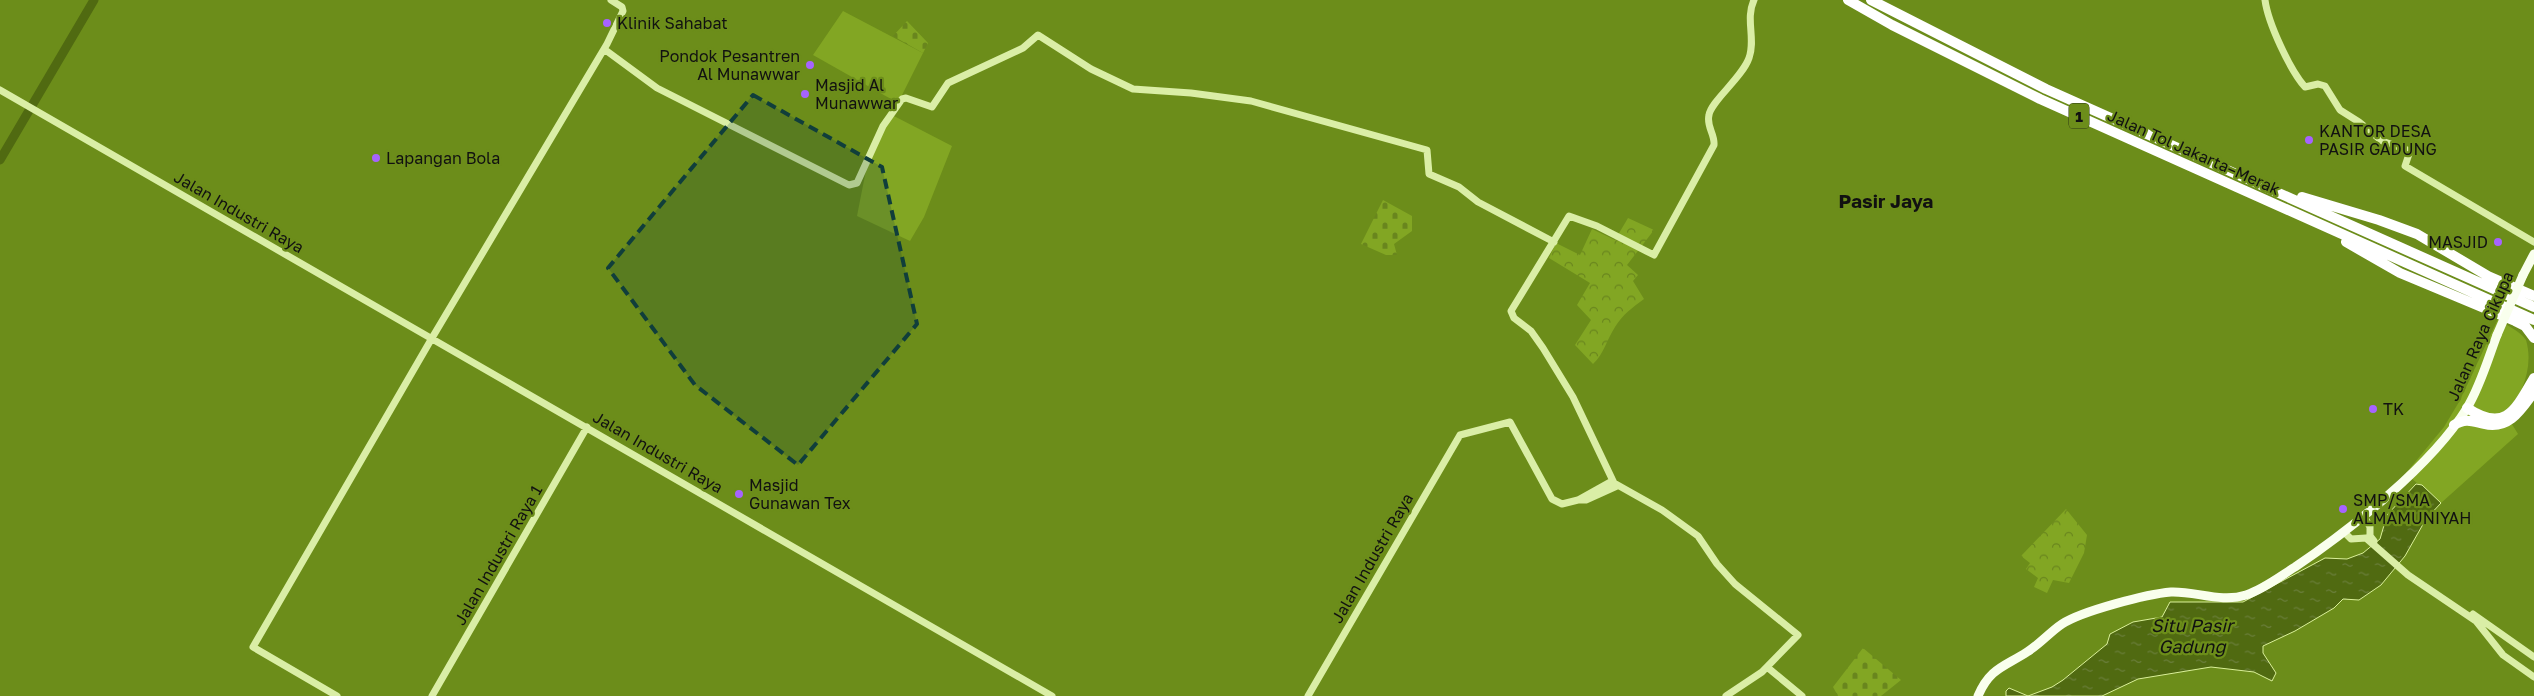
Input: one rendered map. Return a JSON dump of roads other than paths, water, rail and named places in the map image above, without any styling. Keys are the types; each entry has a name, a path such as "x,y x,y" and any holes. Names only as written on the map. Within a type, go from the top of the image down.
{"highway":[{"name":"Jalan Tol Jakarta–Merak","path":"1848,0 1892,25 2040,99 2315,224 2531,326"},
{"name":"Jalan Tol Jakarta–Merak","path":"1871,0 2046,89 2534,307"},
{"path":"2276,192 2379,220 2417,234 2481,272 2534,296"},
{"path":"2531,326 2534,338"},
{"path":"2467,408 2481,418 2497,421 2506,416 2534,378"},
{"path":"2454,425 2468,419 2492,426 2506,423 2518,414 2534,392"}],"main road":[{"name":"Jalan Raya Cikupa","path":"1978,696 1992,673 2028,651 2072,618 2159,594 2186,592 2227,598 2248,594 2268,585 2344,532 2420,464 2467,408 2523,275 2534,254"}],"street":[{"path":"337,696 253,647 432,338 604,49 623,11 622,7 611,0"},
{"path":"1726,696 1767,667 1798,635 1735,584 1717,564 1698,536 1662,510 1615,483 1573,397 1531,331 1512,315 1513,308 1554,242 1567,217 1573,216 1654,255 1714,145 1708,124 1709,112 1737,80 1749,58 1750,15 1754,0"},
{"path":"2265,0 2272,27 2295,74 2304,87 2307,88 2318,84 2325,86 2340,110 2359,122 2382,141 2410,151 2405,166 2534,242"},
{"path":"604,49 657,88 849,185 857,183 883,126 902,100 906,98 932,107 948,83 1023,48 1038,35 1091,68 1133,89 1251,101 1427,150 1429,174 1459,187 1478,202 1554,242"},
{"name":"Jalan Industri Raya","path":"0,90 1052,696"},
{"name":"Jalan Industri Raya","path":"1308,696 1460,435 1510,422 1552,499 1562,504 1578,500 1615,483"},
{"name":"Jalan Industri Raya 1","path":"432,696 587,427"},
{"path":"2364,516 2370,527 2368,537"},
{"path":"2344,532 2351,539 2368,537 2410,576 2476,621 2503,655 2534,677"},
{"path":"2410,576 2476,616 2534,657"},
{"path":"1767,667 1802,696"}],"water":[{"name":"Situ Pasir Gadung","path":"2416,484 2422,485 2441,503 2426,519 2405,556 2381,585 2359,600 2343,599 2334,608 2295,631 2263,646 2263,653 2276,673 2272,681 2254,672 2211,667 2138,679 2102,696 2028,696 2052,687 2063,680 2107,644 2110,634 2133,622 2162,617 2170,602 2243,602 2325,558 2347,559 2363,553 2380,539 2387,515"},
{"path":"2009,688 2028,696 2006,696 2006,691"}],"waterway":[{"path":"0,160 94,0"}],"place":[{"name":"Klinik Sahabat","path":"607,23"},
{"name":"Pondok Pesantren Al Munawwar","path":"810,65"},
{"name":"Masjid Al Munawwar","path":"805,94"},
{"name":"KANTOR DESA PASIR GADUNG","path":"2309,140"},
{"name":"Lapangan Bola","path":"376,158"},
{"name":"MASJID","path":"2498,242"},
{"name":"TK","path":"2373,409"},
{"name":"Masjid Gunawan Tex","path":"739,494"},
{"name":"SMP/SMA ALMAMUNIYAH","path":"2343,509"}],"district":[{"name":"Pasir Jaya","path":"1886,200"}]}
